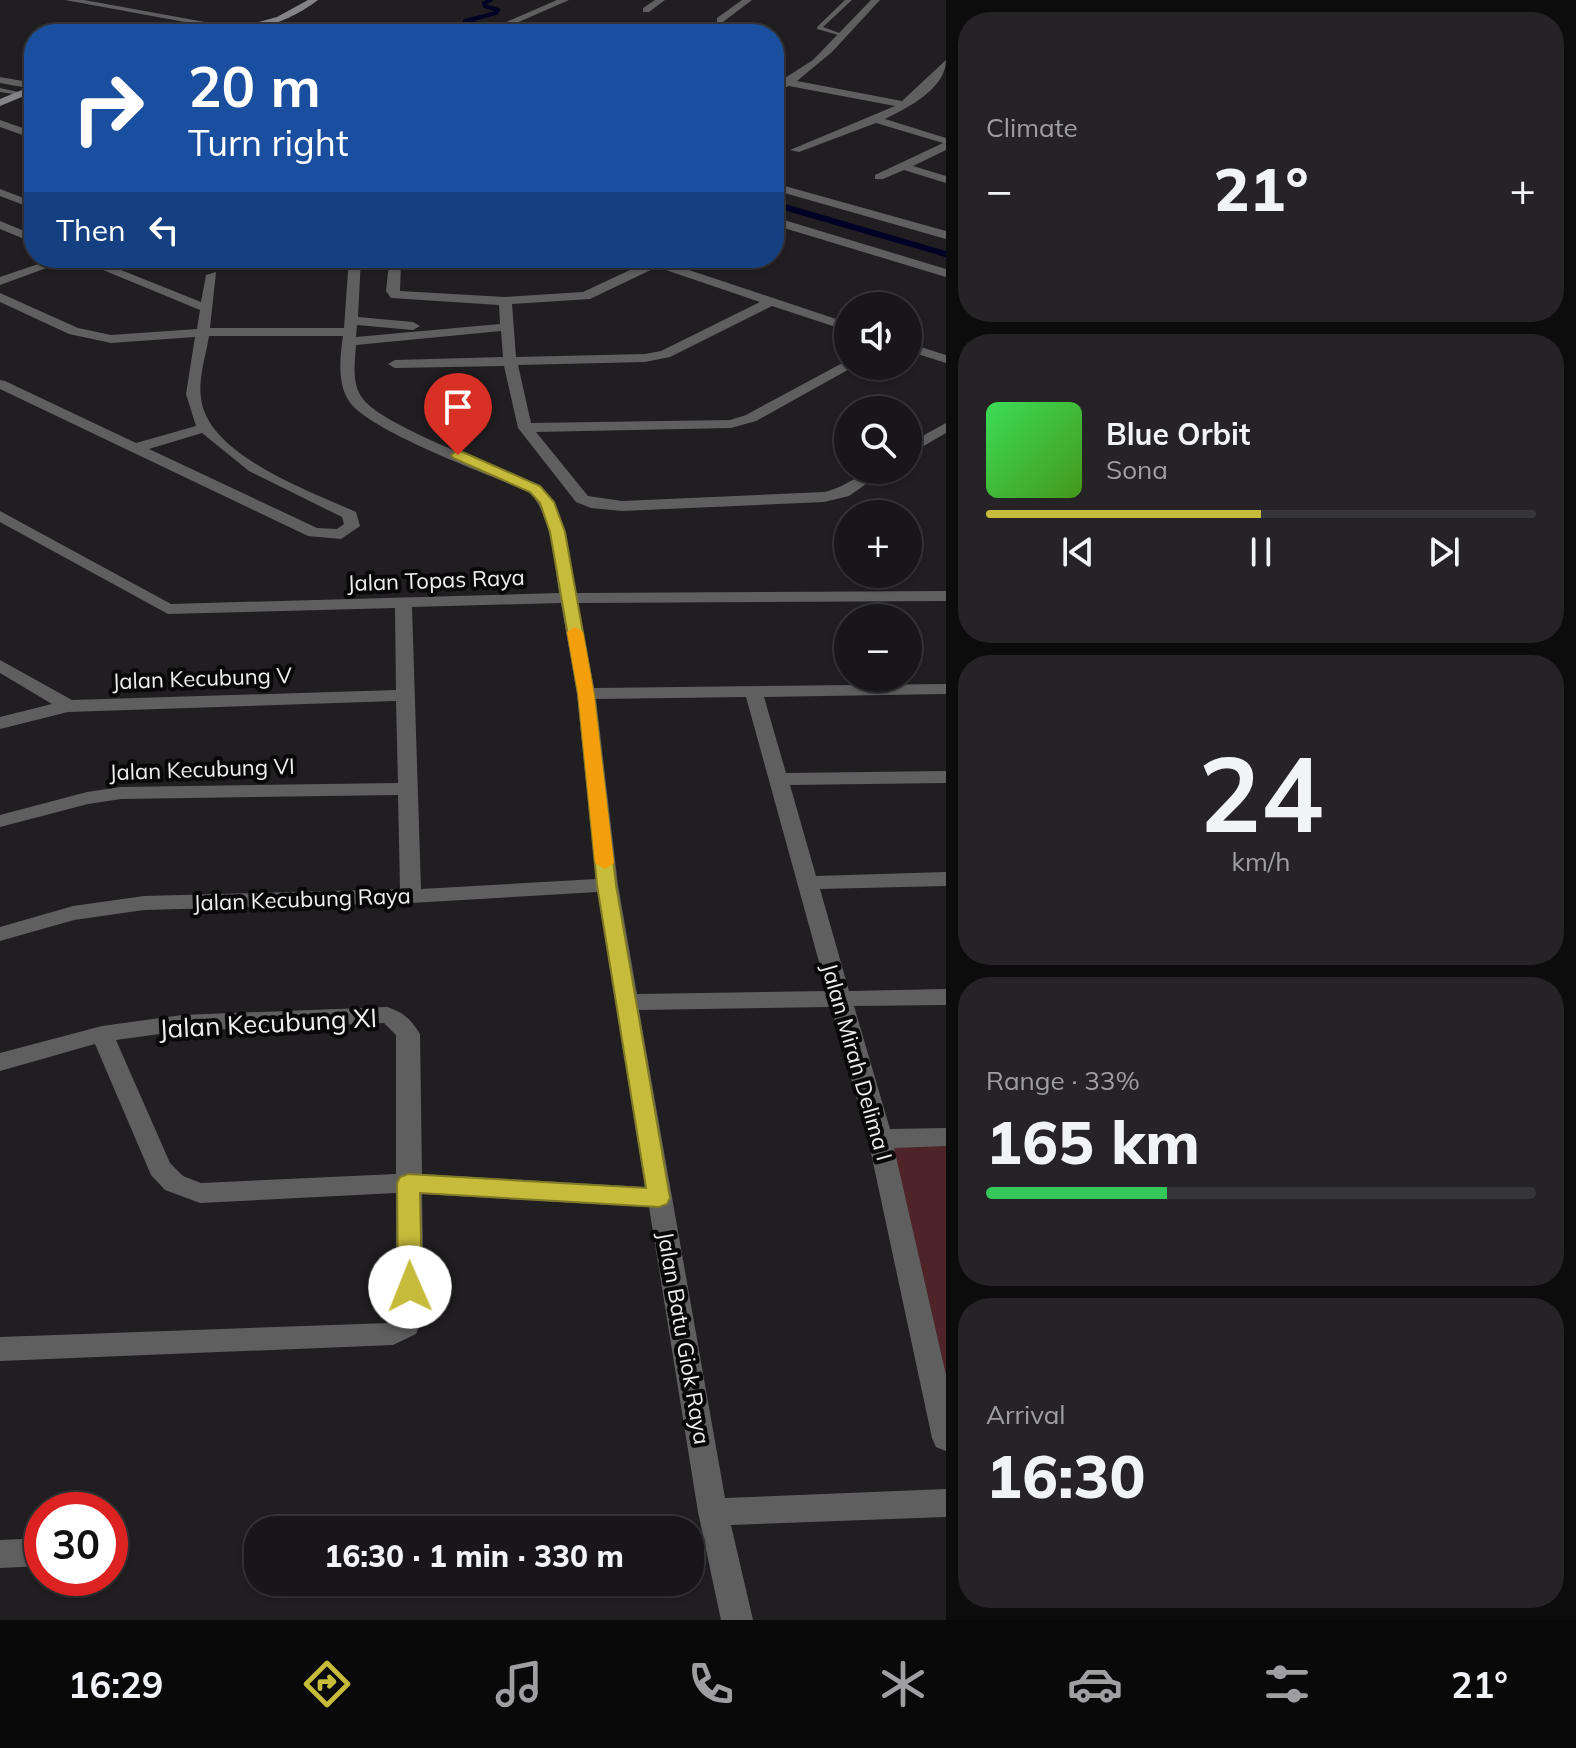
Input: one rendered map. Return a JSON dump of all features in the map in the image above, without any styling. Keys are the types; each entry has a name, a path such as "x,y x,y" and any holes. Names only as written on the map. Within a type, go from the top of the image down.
{"main road":[{"path":"262,24 280,19 314,0"},
{"path":"0,103 24,91"}],"street":[{"path":"69,0 207,24"},
{"path":"507,24 565,0"},
{"path":"646,10 661,0"},
{"path":"720,20 748,0"},
{"path":"784,85 811,70 840,35 876,0"},
{"path":"795,150 876,120 906,105 940,74 946,63"},
{"path":"784,77 906,105"},
{"path":"0,80 24,85"},
{"path":"784,91 889,114"},
{"path":"876,120 946,143"},
{"path":"0,123 24,132"},
{"path":"879,177 946,143"},
{"path":"903,166 946,180"},
{"path":"784,182 946,224"},
{"path":"784,189 946,235"},
{"path":"0,192 24,203"},
{"path":"0,225 24,234"},
{"path":"784,226 946,273"},
{"path":"0,281 38,268"},
{"path":"105,268 206,308"},
{"path":"349,331 354,268"},
{"path":"394,268 392,291 396,295 505,301 585,296 645,268"},
{"path":"671,268 834,322"},
{"path":"0,384 314,533 341,534 352,526 350,515 259,472 205,428 196,410 193,394 212,275"},
{"path":"0,297 74,331 111,339 202,332 506,327"},
{"path":"505,301 510,362 525,428 582,499 605,506 824,497 843,493 857,484"},
{"path":"395,364 645,358 665,354 772,301"},
{"path":"349,331 457,329"},
{"name":"Jalan Batu Giok Raya","path":"349,331 347,380 356,401 381,422 535,489 546,502 557,532 586,694 607,885 713,1512 737,1620"},
{"path":"922,351 946,359"},
{"path":"525,428 731,424 751,418 834,372"},
{"path":"922,442 946,427"},
{"path":"135,448 205,428"},
{"name":"Jalan Topas Raya","path":"0,516 168,609 568,598 946,596"},
{"path":"403,603 411,896"},
{"path":"0,665 68,706"},
{"path":"586,694 946,689"},
{"name":"Jalan Mirah Delima I","path":"753,690 880,1139 946,1438"},
{"name":"Jalan Kecubung V","path":"0,723 68,706 407,695"},
{"path":"778,779 946,777"},
{"name":"Jalan Kecubung VI","path":"0,821 87,798 121,793 408,789"},
{"path":"807,883 946,879"},
{"name":"Jalan Kecubung Raya","path":"0,934 104,906 411,896 607,885"},
{"path":"628,1002 946,997"},
{"name":"Jalan Kecubung XI","path":"0,1062 102,1034 182,1023 387,1015 400,1022 408,1034 410,1314 406,1326 393,1334 0,1349"},
{"path":"102,1034 160,1168 174,1183 200,1193 408,1183 659,1198"},
{"path":"880,1139 946,1137"},
{"path":"713,1512 946,1503"},
{"path":"0,1554 24,1553"}],"lane":[{"path":"840,35 819,28 849,0"},
{"path":"0,90 20,93"}],"shaded area":[{"path":"946,1137 946,1438 880,1139"}],"waterway":[{"path":"477,24 465,21 496,13 498,10 485,6 484,3 491,0"},
{"path":"784,207 946,254"}],"slow traffic":[{"path":"575,632 586,694 605,863"}],"route":[{"path":"410,1287 408,1183 659,1198 607,885 586,694 557,532 546,502 535,489 458,455"}]}
